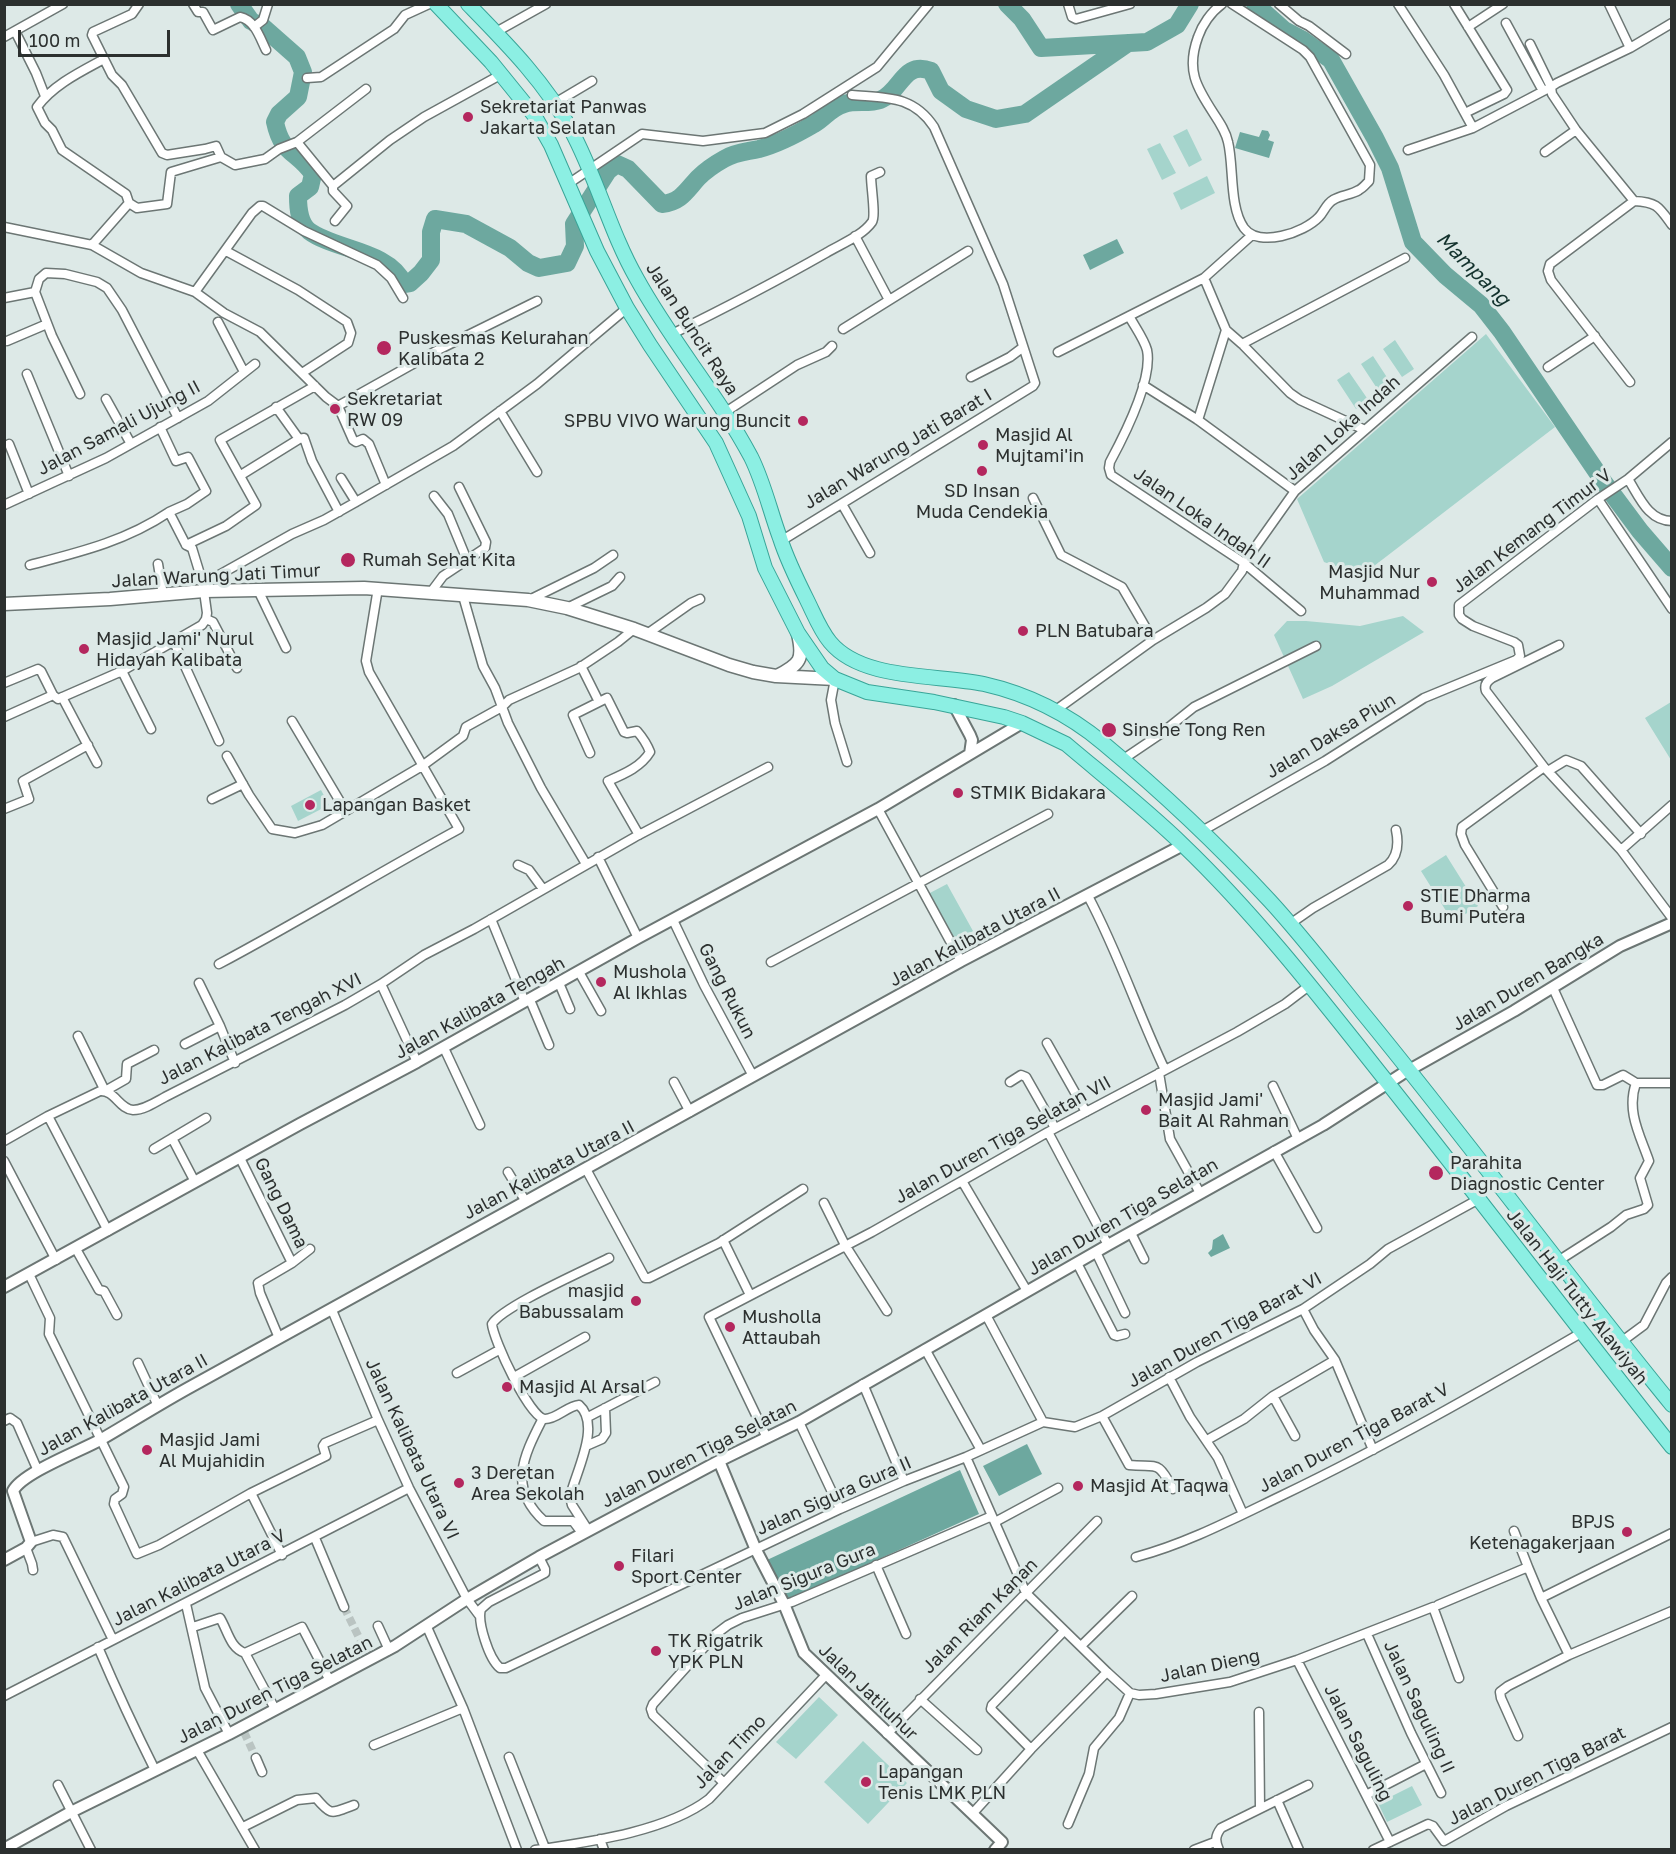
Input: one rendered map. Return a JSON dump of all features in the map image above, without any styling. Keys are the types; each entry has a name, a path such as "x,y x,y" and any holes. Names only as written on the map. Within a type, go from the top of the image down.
{"main road":[{"path":"436,4 502,74 534,115 551,145 586,226 627,308 716,443 749,516 765,568 798,633 822,668 835,679"},
{"name":"Jalan Buncit Raya","path":"468,4 532,72 555,103 574,135 634,274 670,335 724,413 752,460 781,541 827,638 851,660 879,670 981,683 1008,690 1056,710 1101,741 1202,831"},
{"name":"Jalan Warung Jati Timur","path":"4,604 163,594 204,588 258,590 378,588 528,600 567,608 634,629 679,651 729,665 776,676 835,679"},
{"path":"776,676 796,665 800,659 802,653 798,633"},
{"name":"Jalan Haji Tutty Alawiyah","path":"835,679 867,692 954,705 1022,723 1066,744 1183,845 1249,914 1328,1006 1671,1447"},
{"name":"Jalan Haji Tutty Alawiyah","path":"1202,831 1290,924 1347,993 1406,1072 1671,1404"},
{"path":"1328,1006 1337,1010 1343,1008 1347,1002 1347,993"}],"street":[{"path":"4,37 63,4"},
{"path":"139,4 132,14 93,32 92,35 112,75 122,85 162,153 167,155 216,146 221,156 235,165 265,159 279,149 294,143 366,89"},
{"path":"193,4 198,12 203,12 213,30 240,17 258,24"},
{"path":"266,50 258,24 268,4"},
{"path":"307,78 321,76 394,29 405,15 429,4"},
{"path":"496,33 546,4"},
{"path":"568,184 592,177 636,136 642,134 712,141 765,133 803,114 878,67 929,4"},
{"path":"1068,4 1072,17 1076,19 1130,4"},
{"path":"1222,4 1211,13 1199,33 1191,68 1205,100 1228,140 1232,160 1231,180 1243,227 1252,235 1279,237 1292,234 1319,218 1328,204 1335,199 1359,191 1369,181 1370,165 1310,57 1303,50 1232,4"},
{"path":"1279,4 1346,54"},
{"path":"1398,4 1439,66 1473,128"},
{"path":"1454,4 1507,90 1504,94 1469,111"},
{"path":"1468,27 1503,4"},
{"path":"1609,4 1630,48"},
{"path":"1506,23 1547,89 1576,130 1634,201"},
{"path":"1408,150 1473,128 1557,83 1630,48 1671,23"},
{"path":"15,31 45,96"},
{"path":"1530,44 1547,89"},
{"path":"104,59 75,75 45,96 37,107 63,150 124,191 129,203 137,208 168,204 171,172 221,156"},
{"path":"333,186 390,140 424,117 502,74"},
{"path":"555,103 592,81"},
{"path":"852,94 898,99 914,105 928,117 1003,284 1022,348 1010,357 971,377"},
{"path":"1545,152 1576,130"},
{"path":"294,143 333,186 333,191 347,206 335,221"},
{"path":"670,335 776,281 855,236 872,221 874,213 870,191 871,176 880,172"},
{"path":"1630,382 1551,280 1548,271 1550,264 1634,201 1653,203 1660,208 1671,225"},
{"path":"92,245 129,203"},
{"path":"195,292 252,213 263,206 304,231 377,265 391,278 403,298"},
{"path":"4,227 92,245 141,273 195,292 224,313 260,332 338,406 353,440 356,442 363,439 369,444 386,485"},
{"path":"1058,352 1204,278 1252,235"},
{"path":"855,236 889,300"},
{"path":"226,250 298,290 347,322 351,333 348,344 302,373"},
{"path":"843,330 968,251"},
{"path":"1242,344 1405,258"},
{"path":"80,394 47,324 35,292 39,279 46,273 65,274 97,282 107,288 122,310 178,418"},
{"path":"1204,278 1226,330 1290,393 1300,400 1365,430"},
{"path":"4,298 35,292"},
{"path":"338,406 426,356 537,301"},
{"path":"204,588 292,534 339,512 453,446 537,384 627,308"},
{"path":"1130,316 1147,352 1143,385 1198,420 1295,491"},
{"path":"218,322 244,372"},
{"path":"7,341 47,324"},
{"path":"1198,420 1226,330"},
{"path":"1548,368 1595,336"},
{"name":"Jalan Loka Indah","path":"1056,710 1153,640 1226,594 1242,571 1244,563 1295,491 1472,337"},
{"path":"724,413 797,365 826,352 832,346"},
{"name":"Jalan Warung Jati Barat I","path":"781,541 1033,386 1035,378 1022,348"},
{"name":"Jalan Samali Ujung II","path":"4,505 69,476 178,418 208,401 255,364"},
{"path":"27,374 69,476"},
{"name":"Jalan Loka Indah II","path":"1143,385 1127,430 1110,462 1111,475 1244,563 1301,611"},
{"path":"186,544 226,526 255,506 253,495 220,440 315,386"},
{"path":"106,399 131,444"},
{"path":"276,407 299,439"},
{"path":"500,411 537,472"},
{"path":"30,565 106,545 153,523 206,491 188,457 176,461 160,427"},
{"path":"241,475 304,438 312,461 339,512"},
{"name":"Jalan Kemang Timur V","path":"1479,675 1516,660 1520,656 1520,650 1514,642 1466,622 1459,615 1459,605 1601,496 1628,479 1671,442"},
{"path":"9,444 30,494"},
{"path":"341,478 356,502"},
{"path":"1628,479 1651,514 1658,519 1671,521"},
{"path":"431,592 443,576 485,548 486,542 459,487"},
{"path":"434,496 448,514 467,560"},
{"path":"1601,496 1671,609"},
{"path":"1033,498 1061,555 1122,587 1153,640"},
{"path":"842,504 870,553"},
{"path":"4,717 122,671 202,625 206,619 204,588 192,548 186,544 169,512"},
{"path":"528,600 594,568 613,555"},
{"path":"158,564 163,594"},
{"path":"567,608 612,586 620,577"},
{"path":"219,964 307,917 416,851 459,829 369,672 366,662 378,588"},
{"path":"258,590 286,648"},
{"path":"463,596 483,666 495,688 508,723 541,788 586,864"},
{"path":"646,634 700,598"},
{"path":"206,619 213,622 237,668"},
{"path":"227,756 272,829 295,833 322,825 422,766 463,736 466,728 502,707 508,700 581,666 634,629"},
{"path":"174,642 219,741"},
{"path":"1559,645 1487,681 1485,687 1489,696 1546,769 1621,850 1671,918"},
{"path":"1122,760 1159,735 1194,707 1316,646"},
{"path":"581,666 599,702"},
{"path":"4,683 38,669 41,671 97,763"},
{"path":"122,671 151,729"},
{"name":"Jalan Daksa Piun","path":"1202,831 1326,761 1424,698 1479,675"},
{"path":"835,679 831,699 835,723 847,762"},
{"path":"591,753 573,716 607,698 624,732 627,734 637,731 644,738 650,752 645,760 632,770 608,781 639,835"},
{"path":"954,705 972,740 970,754"},
{"path":"292,721 345,810"},
{"name":"Jalan Kalibata Tengah","path":"4,1287 444,1048 638,938 878,809 1022,723"},
{"path":"4,809 29,799 23,781 88,745"},
{"path":"1503,907 1466,844 1461,834 1462,827 1546,769 1566,760 1581,766 1641,834"},
{"path":"381,984 424,955 598,857 768,767"},
{"path":"212,800 243,784"},
{"path":"1621,850 1671,805"},
{"path":"878,809 961,961"},
{"path":"771,962 1048,814"},
{"path":"1290,924 1395,859 1396,830"},
{"name":"Jalan Kalibata Utara II","path":"28,1545 13,1491 18,1483 100,1440 279,1338 961,961 1183,845"},
{"path":"598,857 638,938"},
{"path":"518,865 529,870 543,890"},
{"path":"1088,896 1111,942 1162,1072 1170,1139 1200,1193"},
{"path":"490,919 549,1045"},
{"name":"Gang Rukun","path":"673,920 704,986 753,1076"},
{"name":"Jalan Duren Bangka","path":"1406,1072 1553,988 1620,946 1671,923"},
{"path":"579,972 601,1011"},
{"path":"199,983 235,1063"},
{"path":"559,983 570,1009"},
{"name":"Jalan Kalibata Tengah XVI","path":"105,1091 130,1110 142,1108 235,1063 381,984 417,1062"},
{"name":"Jalan Duren Tiga Selatan VII","path":"767,1438 709,1317 872,1232 1051,1130 1276,1009 1310,986"},
{"path":"1553,988 1597,1085 1603,1085 1623,1075 1636,1083 1671,1083"},
{"path":"185,1044 220,1026"},
{"path":"78,1036 105,1091"},
{"path":"1047,1043 1086,1112"},
{"path":"444,1048 480,1125"},
{"path":"4,1141 48,1116 94,1093 105,1091 126,1079 126,1066 129,1062 154,1050"},
{"name":"Jalan Duren Tiga Selatan","path":"4,1849 71,1812 243,1729 275,1709 389,1650 467,1599 539,1557 719,1461 799,1422 1298,1138 1406,1072"},
{"path":"1010,1082 1021,1075 1026,1077 1108,1245"},
{"path":"674,1082 690,1112"},
{"path":"1558,1261 1626,1215 1644,1209 1648,1205 1640,1175 1649,1161 1634,1123 1631,1097 1636,1083"},
{"path":"1273,1086 1298,1138"},
{"path":"48,1116 108,1232"},
{"path":"154,1149 206,1118"},
{"path":"172,1138 195,1182"},
{"path":"1274,1151 1317,1228"},
{"name":"Gang Dama","path":"240,1158 292,1263"},
{"path":"4,1161 56,1260"},
{"path":"586,1169 645,1278 723,1240 803,1189"},
{"path":"508,1172 526,1202"},
{"path":"962,1181 1027,1291"},
{"name":"Jalan Duren Tiga Barat VI","path":"1043,1422 1075,1427 1102,1416 1169,1377 1303,1309 1370,1264 1388,1249 1479,1199"},
{"path":"824,1203 845,1245 887,1311"},
{"path":"1131,1233 1144,1259"},
{"path":"723,1240 750,1295"},
{"path":"76,1249 99,1290 104,1291 117,1315"},
{"path":"279,1338 258,1283 292,1263 310,1249"},
{"path":"1096,1252 1125,1313"},
{"path":"585,1531 570,1497 586,1446 588,1418 585,1410 579,1405 548,1419 543,1420 537,1416 527,1403 499,1350 492,1324 494,1319 526,1300 609,1258"},
{"path":"1077,1263 1114,1335 1125,1334"},
{"path":"29,1274 50,1318 49,1334 124,1487 122,1494 115,1499 114,1504 137,1554 159,1545 251,1493 326,1456 324,1443 378,1420"},
{"path":"1621,1342 1644,1325 1671,1277"},
{"path":"1303,1309 1314,1330 1335,1360 1373,1450"},
{"name":"Jalan Kalibata Utara VI","path":"332,1310 409,1488 467,1599"},
{"path":"986,1315 1043,1422"},
{"name":"Jalan Duren Tiga Barat V","path":"1136,1557 1169,1548 1373,1450 1581,1333"},
{"path":"514,1377 585,1337"},
{"path":"925,1349 981,1450"},
{"path":"457,1373 499,1350"},
{"path":"1207,1440 1244,1419 1273,1396 1335,1360"},
{"path":"138,1363 158,1406"},
{"path":"1169,1377 1190,1417 1218,1458 1243,1514"},
{"path":"588,1418 654,1382"},
{"path":"863,1384 904,1481"},
{"path":"1273,1396 1295,1437"},
{"path":"586,1446 602,1439 606,1433 605,1408"},
{"path":"1102,1416 1129,1465 1158,1466 1164,1471 1173,1489"},
{"path":"4,1421 10,1418 17,1423 38,1471"},
{"path":"543,1420 525,1457 522,1473 523,1489 528,1503 544,1521 573,1521 585,1531"},
{"path":"799,1422 840,1509"},
{"name":"Jalan Sigura Gura II","path":"467,1599 479,1615 492,1660 496,1665 504,1668 840,1509 904,1481 966,1458 1043,1422"},
{"path":"966,1458 1026,1593 1130,1693 1119,1718 1094,1748 1089,1774 1068,1824"},
{"name":"Jalan Jatiluhur","path":"719,1461 756,1550 784,1604 804,1653 973,1813 1002,1847"},
{"name":"Jalan Kalibata Utara V","path":"4,1696 409,1488"},
{"name":"Jalan Sigura Gura","path":"723,1782 653,1715 651,1709 716,1634 742,1618 784,1604 994,1519 1058,1488"},
{"path":"251,1493 282,1555"},
{"path":"566,1521 578,1514"},
{"name":"Jalan Riam Kanan","path":"887,1734 1097,1521"},
{"path":"1515,1531 1541,1599 1569,1655"},
{"path":"1541,1599 1671,1533"},
{"path":"4,1560 28,1545 53,1535 63,1537 113,1640"},
{"path":"315,1538 344,1607"},
{"path":"28,1545 33,1570"},
{"path":"479,1615 484,1605 545,1573 546,1569 539,1557"},
{"path":"876,1565 906,1634"},
{"name":"Jalan Dieng","path":"1130,1693 1147,1695 1230,1682 1367,1634 1528,1567"},
{"path":"1081,1646 1132,1596"},
{"path":"186,1604 205,1688 229,1734"},
{"path":"1436,1606 1459,1678"},
{"path":"1518,1736 1500,1692 1569,1655 1671,1611"},
{"path":"193,1627 220,1618 233,1645 237,1650 245,1653 275,1709"},
{"path":"378,1626 389,1650"},
{"path":"245,1653 302,1627 330,1681"},
{"path":"427,1627 463,1708 517,1850"},
{"path":"1030,1749 994,1714 991,1709 992,1705 1064,1631"},
{"name":"Jalan Saguling II","path":"1367,1634 1441,1793"},
{"path":"98,1647 123,1706 155,1770"},
{"name":"Jalan Saguling","path":"1298,1660 1390,1842"},
{"path":"973,1813 1030,1749 1107,1672"},
{"name":"Jalan Timo","path":"535,1850 600,1839 692,1811 709,1799 826,1675"},
{"path":"920,1699 977,1750"},
{"path":"374,1745 463,1708"},
{"path":"1259,1712 1260,1808"},
{"name":"Jalan Duren Tiga Barat","path":"1390,1842 1428,1824 1433,1826 1443,1845 1506,1806 1671,1727"},
{"path":"197,1750 255,1850"},
{"path":"509,1757 545,1848"},
{"path":"256,1758 262,1772"},
{"path":"1366,1795 1426,1764"},
{"path":"58,1785 91,1850"},
{"path":"1194,1850 1217,1846 1217,1833 1221,1828 1308,1785"},
{"path":"243,1827 297,1800 316,1798 327,1811 332,1813 354,1805"},
{"path":"1276,1800 1299,1850"},
{"path":"600,1839 604,1850"},
{"path":"1373,1850 1390,1842"}],"shaded area":[{"path":"1187,129 1202,160 1189,167 1173,136"},
{"path":"1262,130 1268,131 1270,135 1268,140 1274,142 1269,158 1235,148 1240,132 1259,137"},
{"path":"1160,143 1176,173 1162,180 1147,149"},
{"path":"1207,176 1215,193 1181,210 1173,193"},
{"path":"1117,239 1124,253 1090,270 1083,255"},
{"path":"1486,334 1555,427 1361,576 1324,562 1297,499"},
{"path":"1395,340 1414,369 1402,377 1383,349"},
{"path":"1373,356 1392,385 1380,393 1361,364"},
{"path":"1349,372 1369,401 1356,409 1337,380"},
{"path":"900,444 906,454 888,464 882,454"},
{"path":"1403,616 1424,632 1332,686 1303,699 1274,635 1287,621 1360,626"},
{"path":"1671,702 1671,760 1645,718"},
{"name":"Lapangan Basket","path":"321,790 329,805 298,821 291,806"},
{"path":"1446,855 1478,906 1453,922 1421,871"},
{"path":"947,884 973,931 955,942 928,894"},
{"path":"1223,1234 1230,1248 1211,1257 1208,1253 1212,1249 1213,1240"},
{"path":"1027,1444 1042,1474 999,1496 983,1466"},
{"path":"960,1470 979,1514 788,1600 767,1560"},
{"path":"819,1697 838,1715 796,1759 776,1742"},
{"name":"Lapangan Tenis LMK PLN","path":"863,1741 907,1783 868,1824 824,1782"},
{"path":"1412,1786 1422,1805 1387,1822 1378,1803"}],"waterway":[{"path":"239,4 251,21 263,27 297,57 303,72 298,97 279,114 275,122 286,147 313,174 310,187 298,196 303,224 309,231 332,243 374,257 386,264 397,273 404,284 410,283 431,260 431,232 435,219 466,224 510,248 528,263 539,268 567,263 575,246 574,224 608,171 617,164 628,169 662,204 669,203 683,195 701,175 724,159 766,147 787,138 818,122 839,106 880,100 893,91 903,78 914,70 931,71 941,91 966,109 996,119 1025,114 1128,43"},
{"name":"Mampang","path":"1007,4 1022,19 1041,48 1147,42 1177,25 1190,4"},
{"name":"Mampang","path":"1255,4 1284,30 1331,60 1390,168 1413,242 1445,275 1481,305 1502,332 1605,484 1640,531 1672,568"}],"tunnel":[{"path":"344,1607 370,1660"},
{"path":"244,1732 256,1758"}],"place":[{"name":"Sekretariat Panwas Jakarta Selatan","path":"468,117"},
{"name":"Puskesmas Kelurahan Kalibata 2","path":"384,348"},
{"name":"Sekretariat RW 09","path":"335,409"},
{"name":"SPBU VIVO Warung Buncit","path":"803,421"},
{"name":"Masjid Al Mujtami'in","path":"983,445"},
{"name":"SD Insan Muda Cendekia","path":"982,471"},
{"name":"Rumah Sehat Kita","path":"348,560"},
{"name":"Masjid Nur Muhammad","path":"1432,582"},
{"name":"PLN Batubara","path":"1023,631"},
{"name":"Masjid Jami' Nurul Hidayah Kalibata","path":"84,649"},
{"name":"Sinshe Tong Ren","path":"1109,730"},
{"name":"STMIK Bidakara","path":"958,793"},
{"name":"Lapangan Basket","path":"310,805"},
{"name":"STIE Dharma Bumi Putera","path":"1408,906"},
{"name":"Mushola Al Ikhlas","path":"601,982"},
{"name":"Masjid Jami' Bait Al Rahman","path":"1146,1110"},
{"name":"Parahita Diagnostic Center","path":"1436,1173"},
{"name":"masjid Babussalam","path":"636,1301"},
{"name":"Musholla Attaubah","path":"730,1327"},
{"name":"Masjid Al Arsal","path":"507,1387"},
{"name":"Masjid Jami Al Mujahidin","path":"147,1450"},
{"name":"3 Deretan Area Sekolah","path":"459,1483"},
{"name":"Masjid At Taqwa","path":"1078,1486"},
{"name":"BPJS Ketenagakerjaan","path":"1627,1532"},
{"name":"Filari Sport Center","path":"619,1566"},
{"name":"TK Rigatrik YPK PLN","path":"656,1651"},
{"name":"Lapangan Tenis LMK PLN","path":"866,1782"}]}
